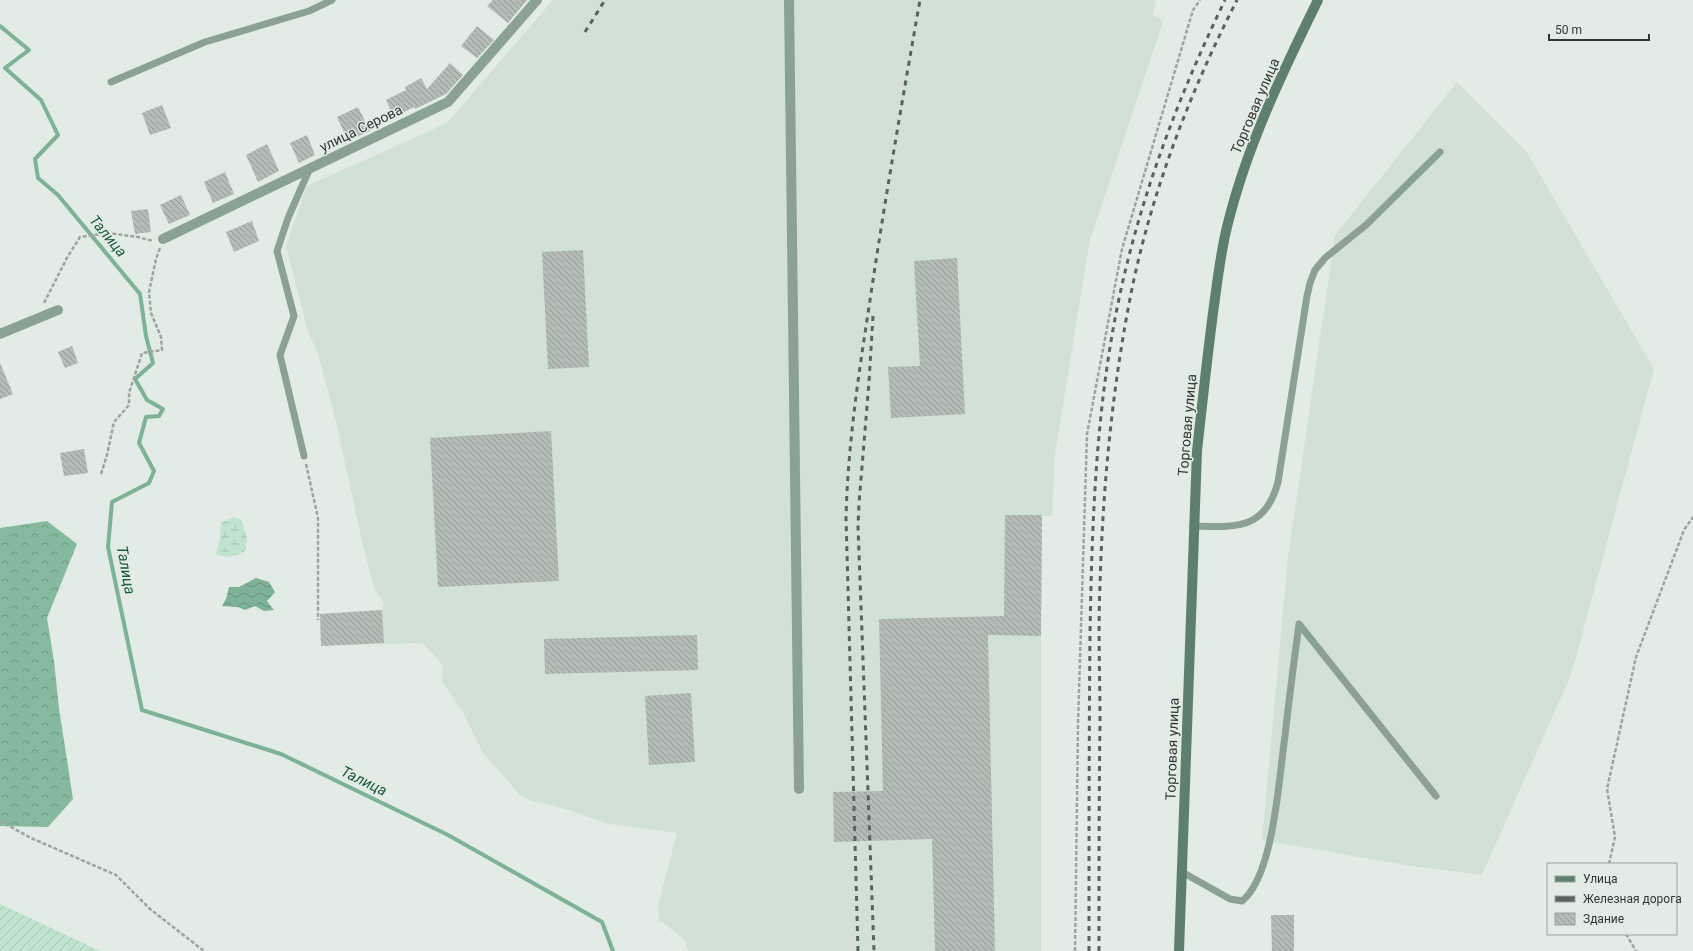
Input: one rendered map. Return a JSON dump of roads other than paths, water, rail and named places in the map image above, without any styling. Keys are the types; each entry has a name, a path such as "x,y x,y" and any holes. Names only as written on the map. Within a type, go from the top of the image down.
{"street":[{"name":"улица Серова","path":"163,239 448,102 537,0"},
{"path":"789,0 799,789"},
{"name":"Торговая улица","path":"1179,951 1193,526 1202,396 1227,227 1246,162 1259,129 1318,0"},
{"path":"0,334 58,310"}],"lane":[{"path":"111,82 205,42 309,11 332,0"},
{"path":"1193,526 1231,527 1245,524 1256,518 1266,509 1274,497 1278,482 1307,296 1315,270 1332,251 1366,225 1440,152"},
{"path":"304,456 280,355 294,316 277,251 288,218 310,168"},
{"path":"1182,872 1230,899 1242,901 1250,895 1258,878 1274,823 1299,624 1436,796"}],"water":[{"path":"256,578 269,582 275,592 267,601 274,610 264,611 255,606 245,610 238,607 222,606 226,599 229,587 239,587"}],"waterway":[{"name":"Талица","path":"0,26 29,50 5,68 41,100 58,135 35,159 38,178 58,195 140,294 146,336 153,363 135,379 147,400 163,409 159,416 146,417 139,443 154,471 149,483 112,502 108,547 142,710 281,754 448,835 602,922 613,951"}],"railway":[{"path":"585,32 605,0"},
{"path":"858,951 846,517 847,490 854,412 865,333 887,192 920,0"},
{"path":"1089,951 1089,713 1092,548 1100,420 1105,378 1120,294 1139,218 1178,107 1208,35 1225,0"},
{"path":"1099,951 1099,619 1101,546 1110,431 1120,355 1134,279 1164,172 1176,136 1190,102 1237,0"},
{"path":"873,316 858,527 874,951"}]}
